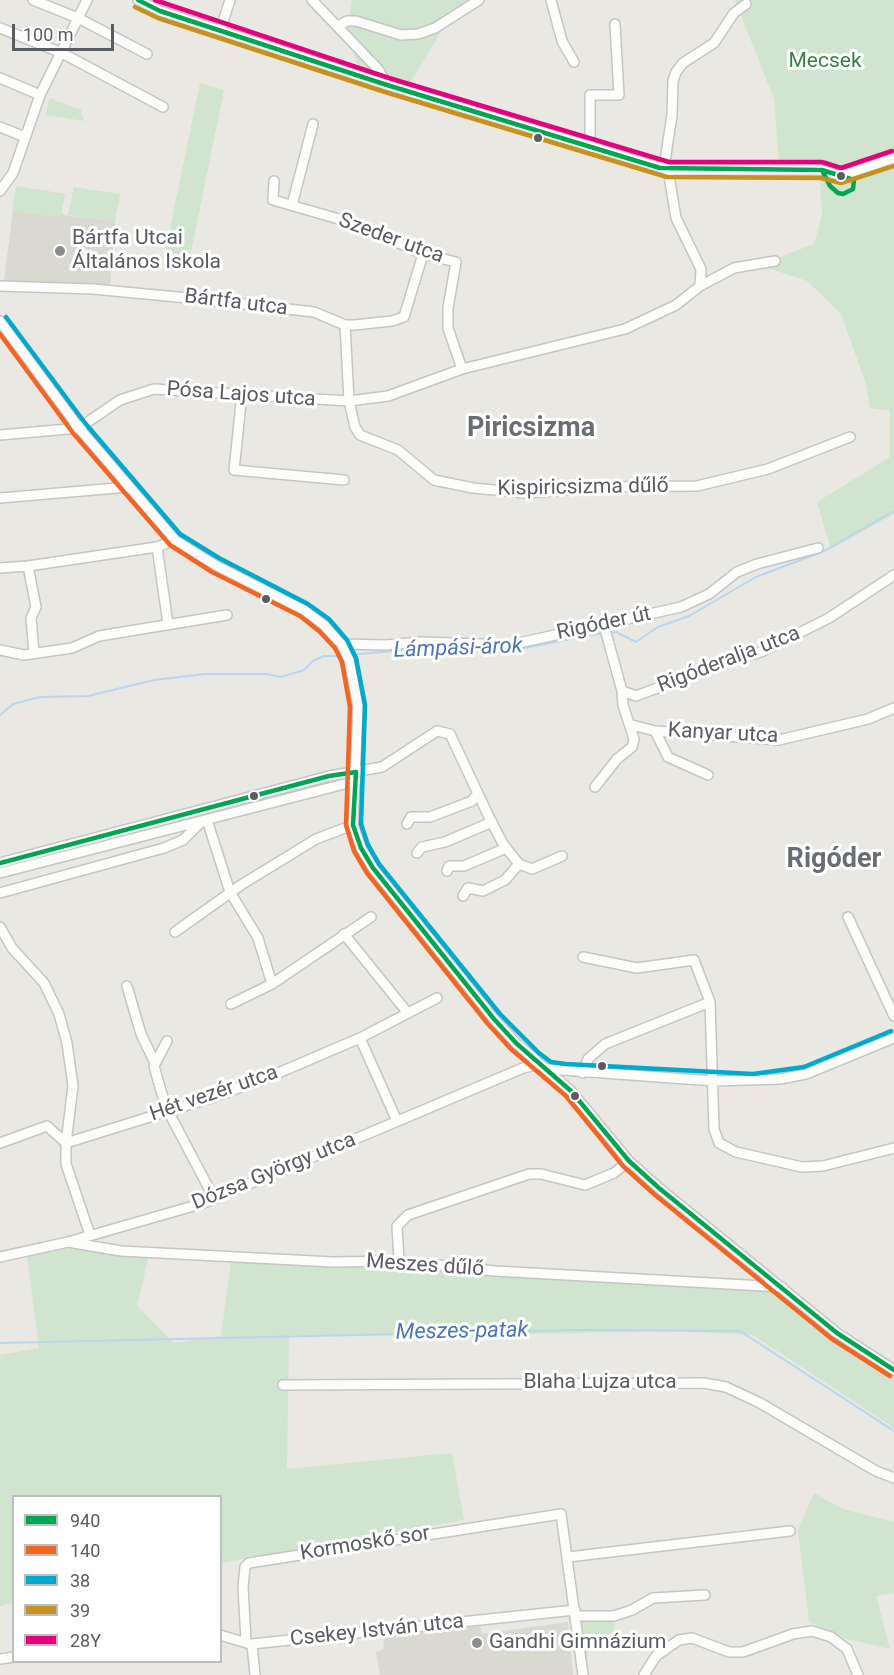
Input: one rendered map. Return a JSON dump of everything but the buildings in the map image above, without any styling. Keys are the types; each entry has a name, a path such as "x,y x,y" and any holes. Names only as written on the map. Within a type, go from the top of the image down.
{"street":[{"path":"33,0 78,18 147,54"},
{"path":"0,191 14,173 40,95 87,0"},
{"path":"138,0 159,11 387,85 590,148 666,169 822,170 841,176 894,158"},
{"path":"220,31 230,0"},
{"path":"312,0 378,69 387,85"},
{"path":"338,26 347,21 356,21 401,35 418,34 435,28 479,0"},
{"path":"551,0 562,41 574,62"},
{"path":"700,286 701,269 676,218 666,169 673,81 683,63 714,43 734,13 746,4"},
{"path":"590,148 590,95 619,95 615,24"},
{"path":"0,28 62,53 163,107"},
{"path":"0,78 40,95"},
{"path":"292,205 313,124"},
{"path":"0,127 25,137"},
{"name":"Szeder utca","path":"274,182 273,200 356,224 423,254 456,262 448,308 448,328 462,369"},
{"name":"Bártfa utca","path":"0,286 93,289 209,300 314,312 345,325 392,321 404,316 423,254"},
{"path":"348,401 388,396 462,369 625,329 676,305 700,286 734,268 775,261"},
{"path":"0,321 79,428 175,540 215,565 304,610 324,625 342,647 349,660 358,706 353,825 361,848 373,868 494,1019 571,1091 629,1161 837,1332 894,1370"},
{"name":"Kispiricsizma dűlő","path":"345,325 348,401 355,427 360,435 398,450 434,480 514,493 603,487 697,486 768,469 850,437"},
{"name":"Pósa Lajos utca","path":"0,435 79,428 120,400 138,393 182,389 348,401"},
{"path":"242,394 234,470 345,480"},
{"path":"0,498 129,487"},
{"path":"0,568 157,547 175,540"},
{"path":"157,547 168,624"},
{"name":"Rigóder út","path":"342,647 422,642 510,645 606,629 681,606 709,594 737,572 757,564 818,548"},
{"path":"28,566 36,607 31,618 34,653"},
{"name":"Rigóderalja utca","path":"622,692 636,696 732,660 761,652 829,618 894,574"},
{"path":"0,650 24,655 80,646 99,636 228,615"},
{"path":"595,787 617,759 633,747 634,739 632,725 623,705 622,692 606,629"},
{"name":"Kanyar utca","path":"632,725 655,731 779,740 868,719 894,708"},
{"path":"0,873 204,820 356,776 382,766 429,734 445,731 450,734 477,794 506,848 519,864 532,869 562,856"},
{"name":"Kanyar utca","path":"655,731 668,757 708,775"},
{"path":"0,863 329,776 356,776"},
{"path":"407,824 411,817 430,817 472,801 477,794"},
{"path":"204,820 230,892 258,938 272,984"},
{"path":"0,893 164,848 183,840 204,820"},
{"path":"417,853 422,847 445,842 492,822"},
{"path":"175,932 230,892 316,839 353,825"},
{"path":"447,872 449,866 464,866 506,848"},
{"path":"463,896 468,888 483,891 505,880 519,864"},
{"path":"231,1004 272,984 371,917"},
{"path":"848,917 894,1016"},
{"path":"0,927 12,948 44,983 59,1014 72,1066 73,1086 66,1143 66,1164 90,1235"},
{"path":"344,934 407,1012"},
{"path":"583,957 637,968 694,960 710,1002 714,1129 719,1143 736,1152 802,1167 823,1166 894,1149"},
{"path":"127,986 141,1034 155,1063 168,1111 214,1198"},
{"name":"Hét vezér utca","path":"66,1143 266,1078 360,1038 437,998"},
{"path":"583,1073 588,1059 605,1044 710,1002"},
{"path":"360,1038 397,1121"},
{"path":"544,1066 583,1073 714,1082 771,1080 806,1074 894,1038"},
{"path":"155,1063 167,1041"},
{"name":"Dózsa György utca","path":"0,1257 68,1242 214,1198 397,1121 544,1066"},
{"path":"0,1143 47,1126 66,1143"},
{"path":"399,1261 397,1226 408,1215 529,1174 541,1174 585,1185 614,1173 629,1161"},
{"name":"Meszes dűlő","path":"68,1242 121,1251 162,1251 242,1258 399,1261 495,1271 782,1287"},
{"name":"Blaha Lujza utca","path":"283,1385 704,1383 726,1387 760,1403 876,1471 894,1478"},
{"name":"Kormoskő sor","path":"249,1643 243,1587 245,1567 249,1563 561,1514 568,1557"},
{"path":"583,1675 568,1557 790,1531"},
{"name":"Csekey István utca","path":"222,1636 249,1643 575,1613 614,1616 632,1610 653,1598 705,1595"},
{"path":"644,1675 656,1656 679,1640 692,1638 729,1652 742,1652 793,1634 812,1631 831,1636 847,1648 858,1675"},
{"path":"249,1643 255,1675"}],"shaded area":[{"name":"Bártfa Utcai Általános Iskola","path":"16,186 65,194 61,212 64,215 115,221 110,285 4,281"},
{"name":"Gandhi Gimnázium","path":"568,1622 573,1675 380,1675 376,1652 384,1649 383,1636 480,1626 482,1634"}],"green space":[{"path":"352,0 481,0 442,30 409,85 357,64 347,29"},
{"name":"Mecsek","path":"735,0 894,0 894,514 831,549 817,502 890,457 890,411 870,408 865,381 841,314 807,281 759,265 814,244 822,214 819,165 779,165 774,99"},
{"path":"200,83 224,90 190,257 165,253"},
{"path":"49,98 81,110 84,121 46,115"},
{"path":"16,186 65,195 60,218 12,211"},
{"path":"74,187 120,194 115,221 68,215"},
{"path":"66,1248 149,1255 137,1306 174,1343 221,1336 231,1261 399,1261 782,1290 894,1371 894,1428 753,1335 672,1331 436,1336 289,1335 287,1469 452,1453 464,1520 222,1563 222,1495 12,1495 12,1603 0,1606 0,1355 39,1348 27,1255"},
{"path":"814,1493 843,1509 894,1522 894,1593 876,1596 890,1649 847,1639 809,1622 798,1530"},
{"path":"614,1619 615,1630 589,1651 586,1660 581,1661 576,1621"}],"waterway":[{"name":"Lámpási-árok","path":"608,633 616,632 636,642 658,627 689,616 756,577 824,551 894,511"},
{"name":"Lámpási-árok","path":"349,655 427,648 503,652 602,633"},
{"name":"Lámpási-árok","path":"0,715 13,704 40,697 88,696 154,680 205,674 267,674 281,677 304,670 313,661 324,656 343,656"},
{"name":"Meszes-patak","path":"0,1343 577,1330 740,1331 894,1431"}],"transit line":[{"name":"940","path":"138,0 160,11 387,85 660,168 822,170"},
{"name":"28Y","path":"155,0 389,78 669,162 822,162 841,168 892,151"},
{"name":"39","path":"135,7 158,18 385,92 667,177 821,178 841,183 894,166"},
{"name":"940","path":"822,170 854,180 853,189 843,194 838,193 830,186 822,170"},
{"name":"38","path":"6,317 85,423 180,534 219,558 308,604 329,619 347,640 356,658 365,705 361,824 368,845 379,864 500,1014 539,1053 551,1062 566,1064 753,1074 804,1067 891,1031"},
{"name":"140","path":"0,334 73,433 170,545 212,572 300,616 335,648 342,662 350,707 346,825 354,851 367,873 488,1024 511,1049 566,1096 623,1166 654,1194 832,1339 890,1376"},
{"name":"940","path":"0,863 329,776 356,772 353,825 361,848 373,868 494,1019 516,1043 571,1091 629,1161 659,1188 837,1333 894,1370"}],"place":[{"name":"Bártfa Utcai Általános Iskola","path":"60,251"},
{"name":"Gandhi Gimnázium","path":"477,1643"}],"district":[{"name":"Piricsizma","path":"531,429"},
{"name":"Rigóder","path":"834,860"}]}
